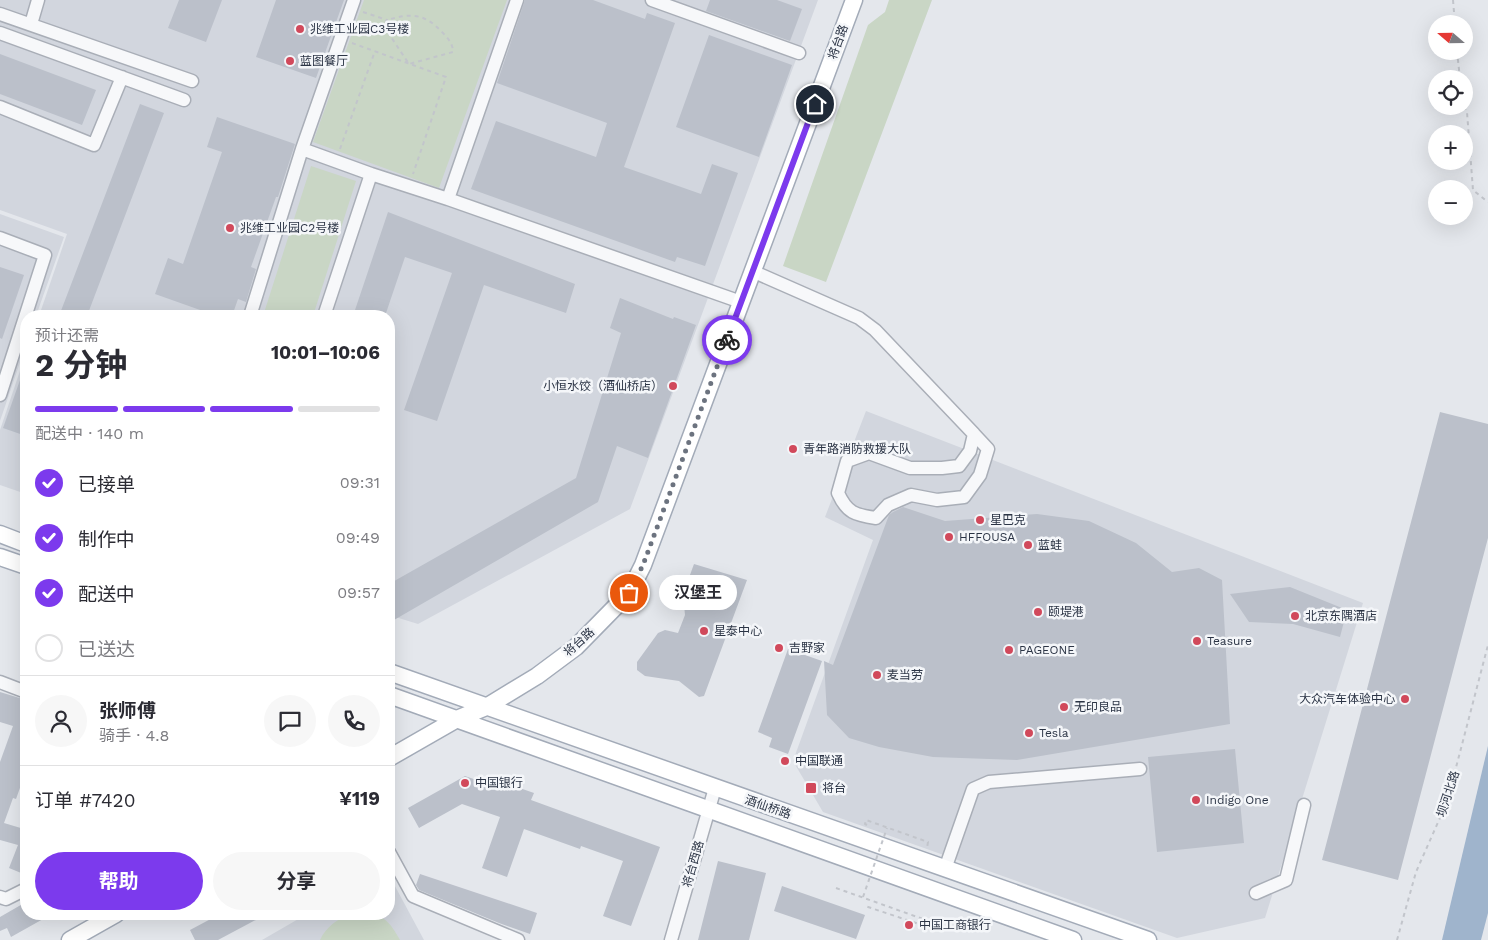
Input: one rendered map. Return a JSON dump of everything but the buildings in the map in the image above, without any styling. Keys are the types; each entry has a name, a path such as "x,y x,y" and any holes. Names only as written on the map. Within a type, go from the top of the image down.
{"main road":[{"name":"将台路","path":"395,755 457,719 486,707 537,676 576,646 629,593 641,570 854,0"},
{"path":"0,534 20,542"},
{"path":"0,557 20,564"},
{"name":"酒仙桥路","path":"395,674 1148,940"},
{"name":"酒仙桥路","path":"395,697 1073,940"},
{"path":"70,940 105,920"}],"street":[{"path":"31,24 38,0"},
{"path":"448,199 517,0"},
{"path":"652,0 799,53"},
{"path":"252,310 302,149 352,4"},
{"path":"0,14 192,81"},
{"path":"0,33 184,100"},
{"path":"0,107 94,145 122,78"},
{"path":"302,149 740,302"},
{"path":"326,310 371,174"},
{"path":"0,238 45,255 27,310"},
{"path":"752,271 859,318 875,330 974,434 988,449 980,475 964,497 937,500 911,495 888,505 876,518 858,515 844,506 838,493 848,461 870,453 910,468 959,466 970,451 974,434"},
{"path":"0,395 20,333"},
{"path":"0,682 20,690"},
{"path":"945,869 973,789 989,782 1140,769"},
{"name":"将台西路","path":"671,940 715,788"},
{"path":"1256,893 1286,880 1304,805"},
{"path":"395,863 413,896 518,940"},
{"path":"0,897 6,899 20,891"}],"path":[{"path":"1453,0 1454,15"},
{"path":"352,4 387,20"},
{"path":"413,15 425,18 435,24 453,47 453,52 409,64 383,25 387,20 413,15"},
{"path":"340,39 446,77 408,186"},
{"path":"336,161 375,51"},
{"path":"1467,115 1473,190 1488,202"},
{"name":"坝河北路","path":"1397,940 1416,872 1447,802 1488,645"},
{"path":"870,826 865,824 866,820 928,842 926,848"},
{"path":"863,897 887,828"},
{"path":"836,888 923,918 922,925 865,906"}],"shaded area":[{"path":"0,0 818,0 630,509 418,624 395,617 395,310 41,310 67,234 0,210"},
{"path":"0,214 64,237 38,310 20,310 20,363 0,421"},
{"path":"20,371 20,492 0,485 0,430"},
{"name":"颐堤港","path":"866,411 1363,603 1265,918 1177,938 823,812 793,761 873,540 825,517"},
{"path":"395,886 424,940 262,940 297,920 395,920"}],"green space":[{"path":"364,0 507,0 439,188 313,142"},
{"path":"889,0 932,0 826,282 783,266 868,25 885,12"},
{"path":"311,166 356,181 315,310 265,310"},
{"path":"338,920 386,920 400,940 320,940 325,931"}],"water":[{"path":"1488,746 1488,913 1481,940 1442,940"}],"way so far":[{"path":"629,593 643,565 727,340"}],"place":[{"name":"兆维工业园C3号楼","path":"300,29"},
{"name":"蓝图餐厅","path":"290,61"},
{"name":"兆维工业园C2号楼","path":"230,228"},
{"name":"小恒水饺（酒仙桥店）","path":"673,386"},
{"name":"青年路消防救援大队","path":"793,449"},
{"name":"星巴克","path":"980,520"},
{"name":"HFFOUSA","path":"949,537"},
{"name":"蓝蛙","path":"1028,545"},
{"name":"汉堡王","path":"629,593"},
{"name":"颐堤港","path":"1038,612"},
{"name":"北京东隅酒店","path":"1295,616"},
{"name":"星泰中心","path":"704,631"},
{"name":"Teasure","path":"1197,641"},
{"name":"吉野家","path":"779,648"},
{"name":"PAGEONE","path":"1009,650"},
{"name":"麦当劳","path":"877,675"},
{"name":"大众汽车体验中心","path":"1405,699"},
{"name":"无印良品","path":"1064,707"},
{"name":"Tesla","path":"1029,733"},
{"name":"中国联通","path":"785,761"},
{"name":"中国银行","path":"465,783"},
{"name":"将台","path":"811,788"},
{"name":"Indigo One","path":"1196,800"},
{"name":"中国工商银行","path":"909,925"}],"route":[{"path":"727,340 815,104"}]}
